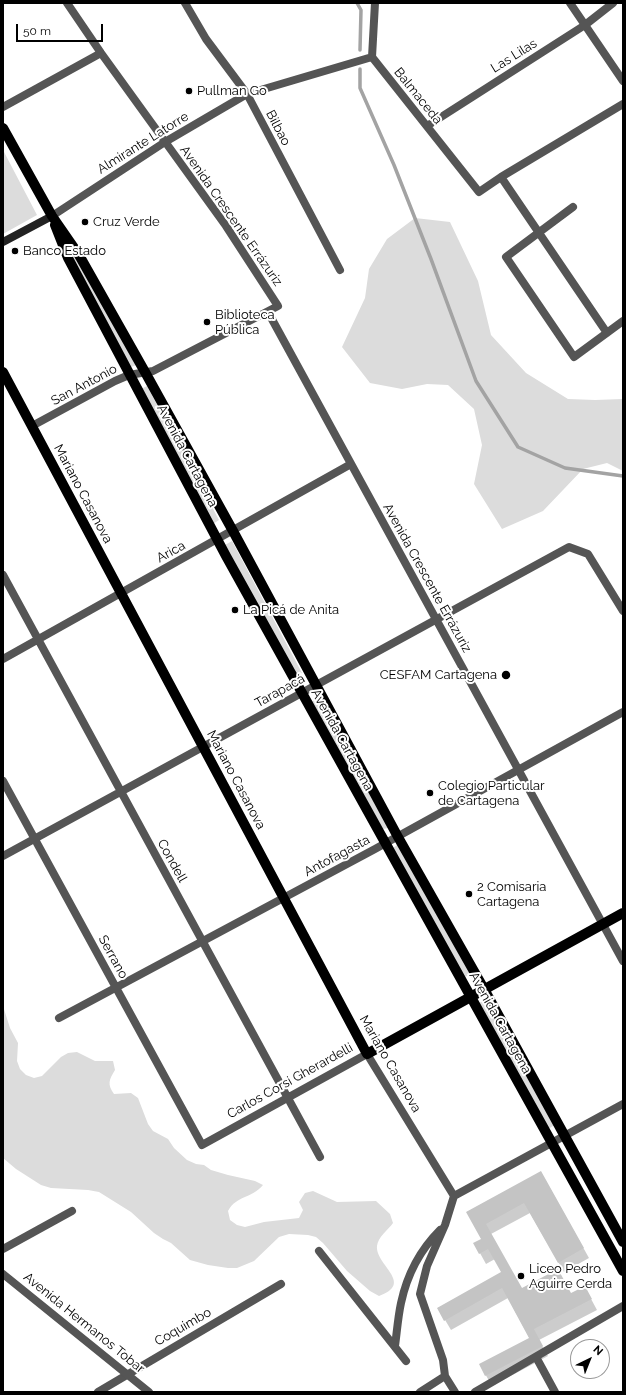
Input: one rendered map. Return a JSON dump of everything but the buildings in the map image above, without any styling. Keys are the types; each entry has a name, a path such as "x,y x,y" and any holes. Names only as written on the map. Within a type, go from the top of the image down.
{"main road":[{"name":"Avenida Cartagena","path":"3,128 52,216 79,255 145,372 398,836 623,1242"},
{"name":"Avenida Cartagena","path":"52,216 68,258 217,540 623,1271"},
{"name":"Almirante Latorre","path":"3,242 52,216"},
{"name":"Mariano Casanova","path":"3,372 367,1054"},
{"name":"Carlos Corsi Gherardelli","path":"367,1054 623,913"}],"street":[{"name":"Avenida Crescente Errázuriz","path":"67,3 101,53 226,226 278,306"},
{"name":"Bilbao","path":"185,3 206,39 247,94 340,270"},
{"path":"372,57 375,3"},
{"path":"570,3 623,81"},
{"name":"Las Lilas","path":"427,126 585,25 613,3"},
{"path":"3,107 101,53"},
{"name":"Almirante Latorre","path":"52,216 165,142 247,94 372,57"},
{"name":"Balmaceda","path":"372,57 479,192 501,177"},
{"path":"607,333 501,177 623,104"},
{"path":"573,207 506,257 574,357 623,321"},
{"name":"San Antonio","path":"32,426 115,381 129,375 153,371 278,306"},
{"name":"Avenida Crescente Errázuriz","path":"268,312 623,961"},
{"name":"Arica","path":"3,659 351,464"},
{"name":"Tarapacá","path":"3,856 569,547 588,554 623,611"},
{"name":"Condell","path":"3,575 320,1157"},
{"name":"Antofagasta","path":"59,1018 385,844 623,712"},
{"name":"Serrano","path":"3,781 202,1145"},
{"name":"Carlos Corsi Gherardelli","path":"202,1145 367,1054"},
{"name":"Mariano Casanova","path":"367,1054 454,1196"},
{"path":"455,1392 445,1376 442,1354 420,1294 427,1266 445,1225 454,1196 623,1104"},
{"path":"3,1249 72,1211"},
{"path":"396,1346 401,1303 408,1277 424,1249 445,1225"},
{"path":"319,1251 396,1346 406,1361"},
{"name":"Avenida Hermanos Tobar","path":"3,1274 149,1392"},
{"name":"Coquimbo","path":"98,1392 281,1284"},
{"path":"475,1392 623,1306"},
{"path":"536,1357 555,1392"},
{"path":"420,1392 445,1376"}],"shaded area":[{"path":"3,150 37,215 3,234"},
{"path":"415,218 450,222 478,281 491,335 526,373 568,399 623,399 623,471 607,463 583,469 543,511 502,529 474,484 482,445 474,409 448,385 427,384 402,389 370,383 342,347 365,298 369,269 387,239"},
{"path":"68,245 136,365 129,368 67,253"},
{"path":"147,386 219,520 213,524 141,389"},
{"path":"232,541 302,673 297,675 225,545"},
{"path":"317,698 388,828 383,829 311,702"},
{"path":"397,845 471,975 464,977 393,848"},
{"path":"485,1000 555,1126 548,1129 479,1003"},
{"path":"3,1006 10,1028 18,1043 17,1061 20,1069 26,1075 34,1078 42,1076 61,1057 68,1053 77,1052 95,1061 113,1061 115,1070 110,1079 110,1087 114,1094 131,1093 138,1098 148,1124 153,1131 168,1139 174,1148 187,1160 196,1164 204,1165 211,1170 255,1181 263,1185 254,1193 240,1199 228,1211 230,1220 237,1225 245,1227 264,1222 299,1218 303,1210 299,1202 305,1193 313,1191 337,1202 376,1201 390,1214 393,1223 381,1237 377,1246 378,1253 394,1279 394,1285 389,1291 379,1296 370,1291 347,1271 323,1243 316,1237 308,1235 289,1234 279,1237 254,1261 237,1268 208,1265 190,1260 171,1243 154,1233 131,1212 99,1192 51,1188 41,1185 16,1169 3,1158"}],"waterway":[{"path":"357,3 361,10 360,50"},
{"path":"360,69 360,88 394,165 431,259 476,381 518,447 565,468 623,476"}],"place":[{"name":"Pullman Go","path":"189,91"},
{"name":"Cruz Verde","path":"85,222"},
{"name":"Banco Estado","path":"15,251"},
{"name":"Biblioteca Pública","path":"207,322"},
{"name":"La Picá de Anita","path":"235,610"},
{"name":"CESFAM Cartagena","path":"506,675"},
{"name":"Colegio Particular de Cartagena","path":"430,793"},
{"name":"2 Comisaria Cartagena","path":"469,894"},
{"name":"Liceo Pedro Aguirre Cerda","path":"521,1276"}]}
